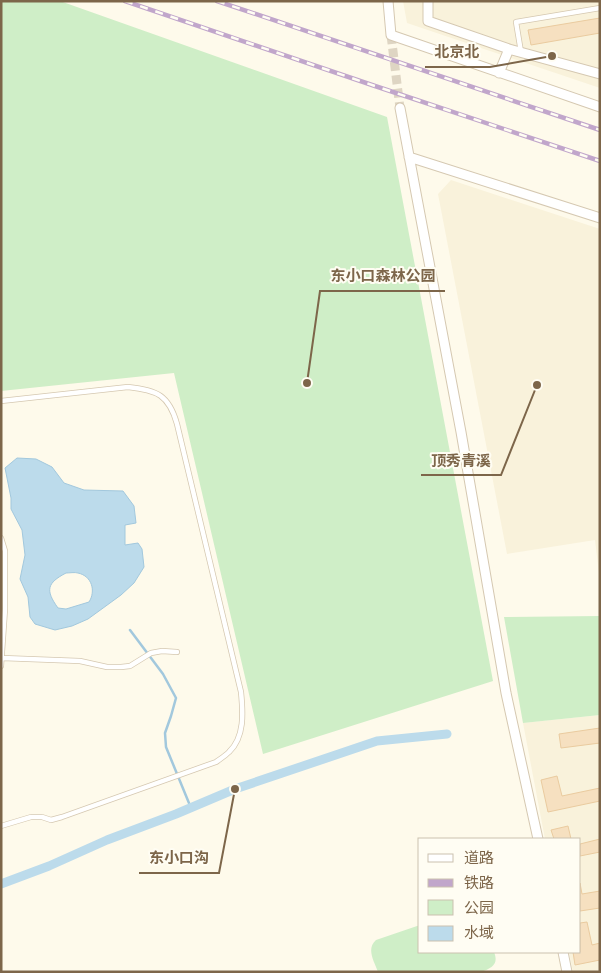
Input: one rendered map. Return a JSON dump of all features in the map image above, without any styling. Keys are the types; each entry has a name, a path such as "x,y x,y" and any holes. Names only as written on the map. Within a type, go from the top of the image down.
{"street":[{"path":"388,1 391,35 600,108"},
{"path":"428,1 428,21 509,49 600,74"},
{"path":"499,72 509,49"},
{"path":"400,108 461,432 506,693 538,838"},
{"path":"409,157 600,218"},
{"path":"563,953 567,972"}],"lane":[{"path":"522,52 516,22 600,8"},
{"path":"1,401 128,387 156,393 167,400 173,410 241,692 243,708 239,738 230,751 216,762 62,817 51,820 42,817 31,818 1,826"},
{"path":"1,538 5,551 5,609 1,666"},
{"path":"2,658 80,661 121,668 130,666 151,653 162,651 177,652"}],"shaded area":[{"path":"403,1 600,1 600,88 407,23"},
{"path":"451,180 600,229 600,581 595,540 507,554 438,194"},
{"path":"600,715 600,972 573,972 569,953 581,953 581,838 545,838 523,723"}],"green space":[{"path":"1,1 60,1 387,117 493,681 263,754 174,373 1,391"},
{"path":"600,616 600,715 523,723 504,617"},
{"path":"418,926 418,953 494,953 496,960 494,965 481,972 378,972 371,951 376,940"}],"water":[{"path":"17,458 36,459 52,467 64,483 84,490 123,491 134,506 136,523 125,525 125,545 138,543 142,549 144,567 134,583 88,619 72,626 55,630 35,624 30,617 28,597 20,579 25,555 22,530 11,509 11,498 5,468","holes":["66,573 78,573 87,577 92,589 89,602 66,609 58,608 51,596 50,588 55,580"]}],"building":[{"path":"600,18 600,33 531,45 528,30"},
{"path":"600,728 600,743 561,748 559,734"},
{"path":"557,776 562,796 600,788 600,801 548,812 541,780"},
{"path":"568,826 571,838 554,838 551,830"},
{"path":"600,839 600,852 581,856 581,844"},
{"path":"581,888 582,894 600,891 600,908 581,911"},
{"path":"587,922 592,945 600,943 600,960 575,965 573,953 581,953 581,923"}],"waterway":[{"path":"130,630 163,674 176,698 165,733 166,747 191,808"},
{"path":"1,884 235,789 377,741 447,734"}],"tunnel":[{"path":"391,35 400,108"}],"railway":[{"path":"125,1 600,161"},
{"path":"217,1 600,130"}],"place":[{"name":"北京北","path":"552,56"},
{"name":"东小口森林公园","path":"307,383"},
{"name":"顶秀青溪","path":"537,385"},
{"name":"东小口沟","path":"235,789"}]}
